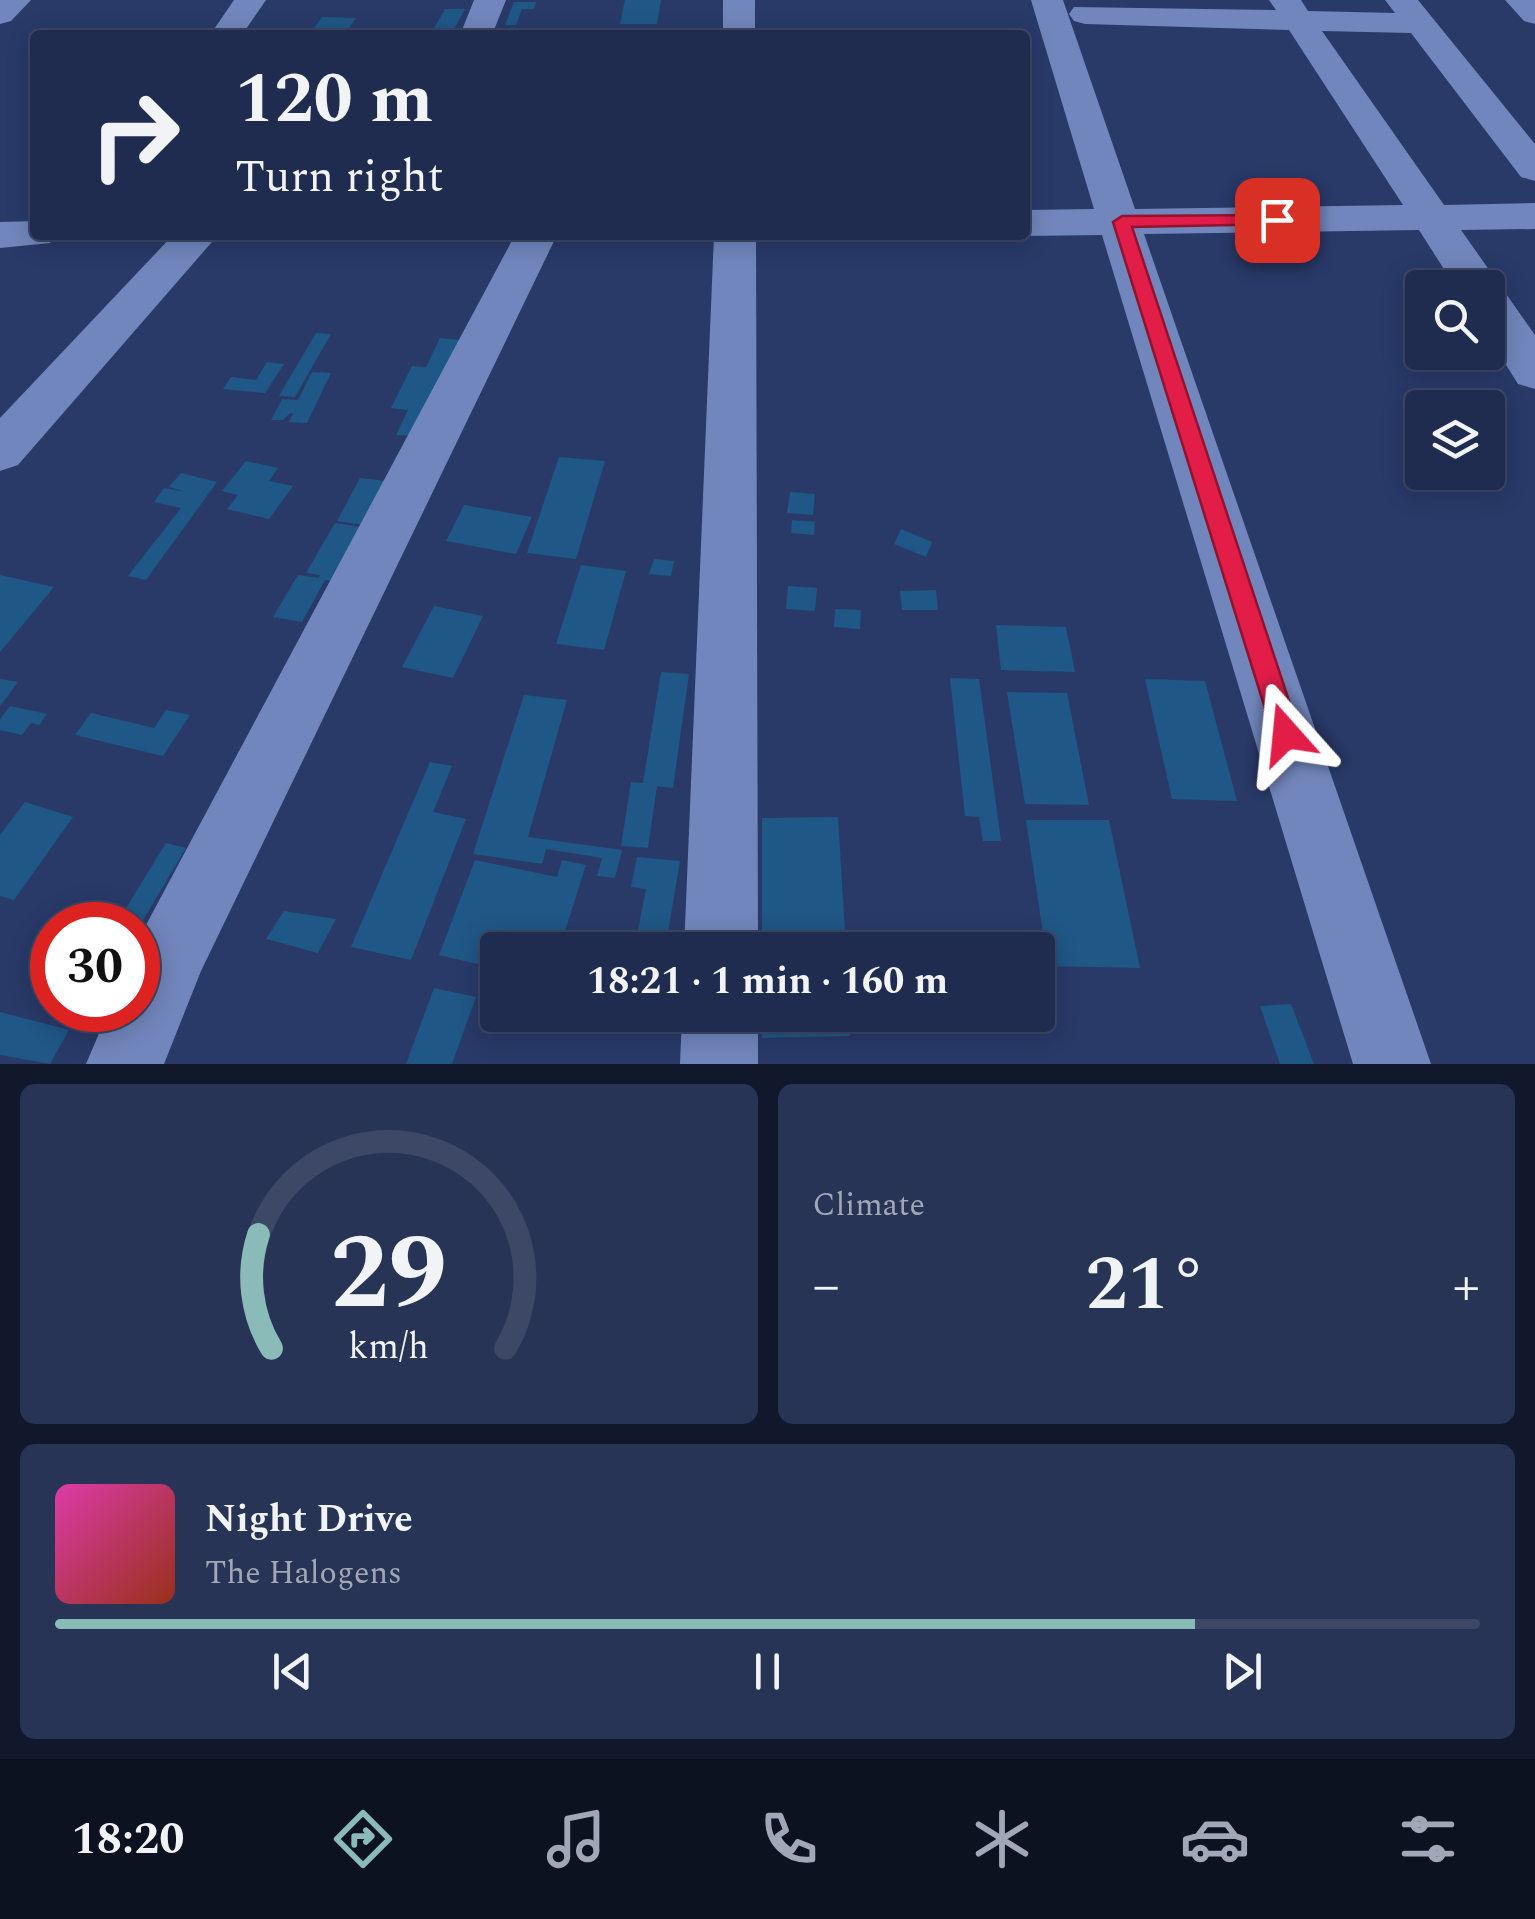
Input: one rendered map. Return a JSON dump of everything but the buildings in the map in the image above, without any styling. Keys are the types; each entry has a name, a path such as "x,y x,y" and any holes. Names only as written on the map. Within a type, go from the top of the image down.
{"street":[{"path":"0,14 14,0"},
{"path":"229,30 250,0"},
{"path":"478,30 490,0"},
{"path":"739,0 739,30"},
{"path":"1521,0 1535,14"},
{"path":"1392,1064 1122,222 1066,7 1411,12 1535,169"},
{"path":"1292,10 1467,270"},
{"path":"1030,223 1535,216"},
{"path":"0,234 30,234"},
{"path":"0,451 192,240"},
{"path":"125,1064 172,951 533,240"},
{"path":"721,932 736,240"},
{"path":"1505,327 1535,372"},
{"path":"718,1064 719,1032"}],"route":[{"path":"1277,220 1122,222 1286,734"}]}
